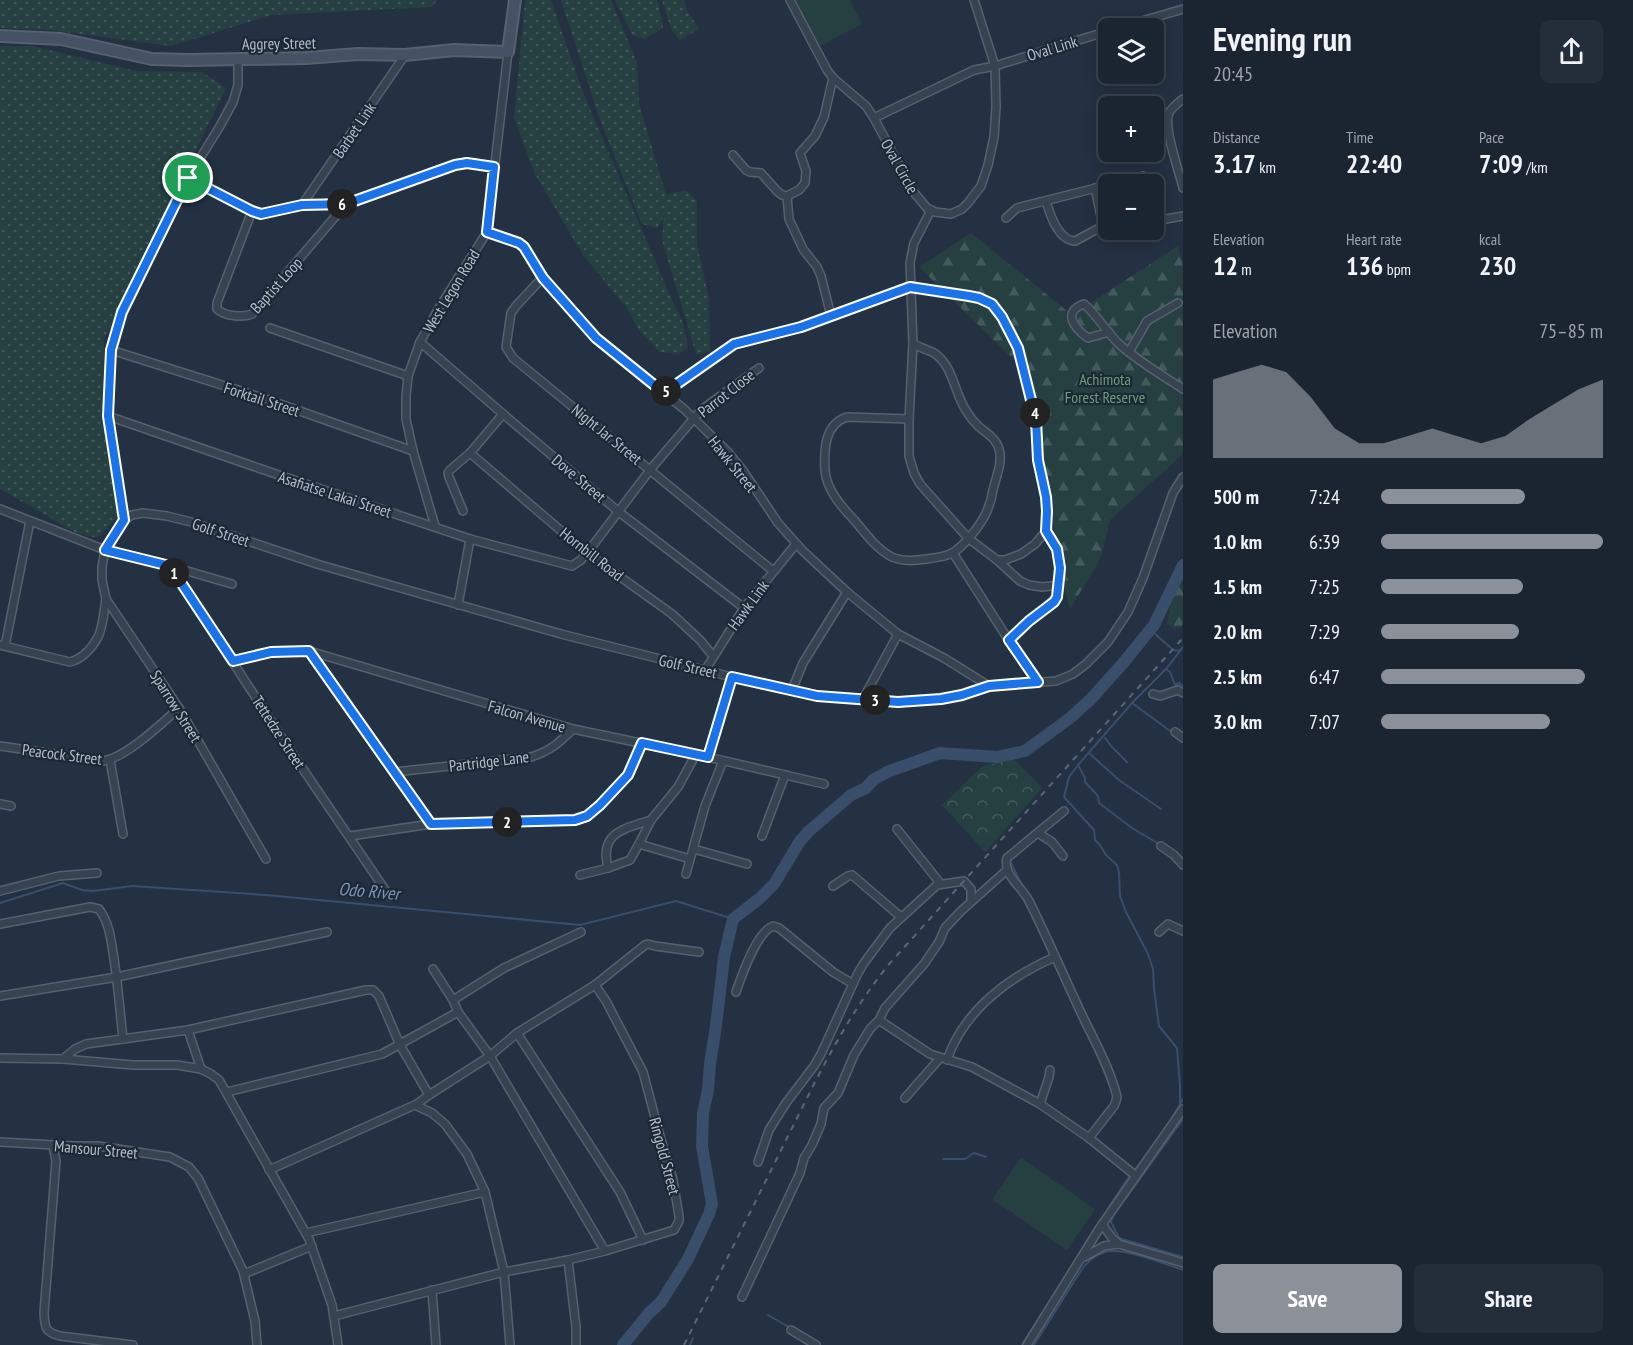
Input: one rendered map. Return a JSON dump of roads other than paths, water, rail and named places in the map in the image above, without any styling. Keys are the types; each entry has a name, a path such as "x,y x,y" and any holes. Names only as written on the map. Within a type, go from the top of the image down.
{"main road":[{"path":"508,52 515,0"},
{"name":"Aggrey Street","path":"0,36 61,39 152,59 405,55 454,50 508,52"}],"street":[{"name":"Oval Circle","path":"790,0 833,78 866,106 874,117 912,190 931,210 943,214 951,214 962,209 981,186 994,137 995,66 974,0"},
{"path":"1152,18 1183,9"},
{"name":"Oval Link","path":"874,117 974,70 995,66 1098,34"},
{"name":"West Legon Road","path":"435,526 412,451 406,419 408,376 420,342 487,232 508,52"},
{"name":"Barbet Link","path":"302,205 405,55"},
{"path":"105,550 124,520 108,416 111,350 122,312 188,178 233,102 238,85 238,59"},
{"path":"733,156 748,171 761,173 782,195 787,196 799,190 805,183 806,171 800,153 815,135 824,117 833,78"},
{"path":"1183,99 1173,107 1167,120 1183,188"},
{"path":"188,178 261,214 302,205 346,204 455,165 467,163 494,167"},
{"path":"1006,218 1017,208 1098,187"},
{"path":"1046,201 1053,222 1066,238 1075,241 1103,226 1095,188"},
{"path":"787,196 789,219 803,249 821,276 831,316"},
{"name":"Baptist Loop","path":"252,211 217,303 217,309 221,313 246,317 252,314 346,204"},
{"path":"931,210 914,243 910,263 913,344 909,456 914,473 932,499 968,538 1020,581 1042,587 1059,585"},
{"path":"1164,220 1183,216"},
{"name":"Hawk Street","path":"487,232 519,243 524,247 543,278 596,338 664,393 727,451 778,523 796,544 847,592 898,634 944,658 989,686"},
{"name":"Night Jar Street","path":"543,278 512,313 506,347 513,358 773,571"},
{"path":"664,393 734,344 801,327 910,287 979,298 992,304 1011,331 1018,348 1036,420 1038,460 1046,497 1046,531 1057,549 1060,568 1057,597 1054,602 1009,640"},
{"path":"1129,352 1147,321 1178,303"},
{"path":"1109,332 1088,338 1074,325 1071,318 1073,313 1084,304 1129,352 1183,389"},
{"path":"270,328 408,376"},
{"name":"Dove Street","path":"420,342 619,512 744,608"},
{"path":"909,419 847,417 837,421 831,428 824,456 826,476 843,508 881,549 892,557 910,561 953,553 968,538 981,522 989,506 1000,464 999,450 994,439 976,425 965,410 951,375 941,360 913,344"},
{"name":"Forktail Street","path":"111,350 263,398 412,451"},
{"name":"Parrot Close","path":"587,553 650,470 693,419 710,403 759,368"},
{"path":"463,511 448,473 470,453 503,414"},
{"name":"Asafiatse Lakai Street","path":"108,416 470,539 572,566 587,553"},
{"name":"Hornbill Road","path":"470,453 587,553 672,614 700,640 713,656"},
{"name":"Golf Street","path":"124,520 132,515 143,513 167,516 317,564 572,637 669,662 817,696 898,702 941,699 989,686 1056,681 1073,674 1086,664 1108,642 1128,612 1143,579 1173,493 1183,477"},
{"path":"0,509 105,550 232,584"},
{"path":"30,521 3,646 70,662 78,660 99,636 106,599"},
{"path":"997,560 1005,560 1021,554 1046,531"},
{"path":"458,605 470,539"},
{"name":"Hawk Link","path":"706,669 744,608 796,544"},
{"name":"Sparrow Street","path":"105,550 102,580 106,599 179,708 266,859"},
{"path":"953,553 1038,682"},
{"name":"Tettedze Street","path":"170,566 294,756 390,897"},
{"path":"792,690 803,663 847,592"},
{"path":"863,699 898,634"},
{"path":"309,651 431,824"},
{"name":"Falcon Avenue","path":"233,661 271,652 309,651 573,729 696,754 824,784"},
{"path":"708,757 732,677"},
{"path":"1153,694 1160,696 1178,690 1183,693"},
{"name":"Peacock Street","path":"0,746 102,761 110,760 144,738 179,708"},
{"name":"Partridge Lane","path":"395,772 531,757 546,752 573,729"},
{"path":"1175,732 1183,738"},
{"path":"350,836 431,824 575,820 587,816 600,805 628,775 642,743"},
{"path":"580,875 630,860 651,820 678,787 696,754"},
{"path":"110,760 123,834"},
{"path":"686,874 705,806 723,761"},
{"path":"762,836 785,775"},
{"path":"0,804 12,806"},
{"path":"1064,811 1007,858 1006,862 1007,870 1027,897 1106,1066 1117,1097 1114,1106 1089,1138"},
{"path":"608,868 605,854 611,837 651,820"},
{"path":"897,829 940,883"},
{"path":"1038,833 1052,842 1064,856"},
{"path":"639,844 690,859"},
{"path":"1161,846 1183,865"},
{"path":"694,849 747,864"},
{"path":"742,1297 800,1173 804,1158 817,1136 824,1108 838,1093 854,1055 870,1029 879,1020 885,1008 924,964 939,942 945,928 971,901 1007,870"},
{"path":"0,891 59,876 97,873"},
{"path":"833,886 852,875 901,917"},
{"path":"758,1162 769,1130 814,1066 864,963 890,928 940,883 964,881 971,889 971,901"},
{"path":"0,924 90,907 99,909 109,931 117,977 123,1039"},
{"path":"1159,932 1168,924 1183,931"},
{"path":"736,992 753,951 765,932 773,926 779,928 833,972 853,984"},
{"path":"0,996 117,977 327,932"},
{"path":"453,1000 504,968 581,932"},
{"path":"269,1170 417,1104 490,1056 517,1033 595,985 648,944 699,952"},
{"path":"905,1098 944,1059 972,1014 1008,982 1055,957"},
{"path":"433,969 458,1012 490,1056 605,1251"},
{"name":"Ringold Street","path":"334,1316 504,1272 605,1251 674,1230 679,1216 673,1180 643,1072 606,1001 595,985"},
{"path":"63,1059 75,1049 86,1044 188,1030 373,990 379,996 400,1045 429,1095"},
{"path":"227,1092 382,1054 458,1012"},
{"path":"879,1020 930,1054 972,1067 1040,1104 1089,1138 1136,1176"},
{"path":"188,1030 201,1069"},
{"path":"517,1033 620,1192 644,1240"},
{"path":"0,1058 177,1065 201,1069 219,1080 312,1246 332,1305 338,1345"},
{"path":"1040,1104 1050,1070"},
{"path":"417,1104 445,1124 467,1154 485,1192 504,1272 510,1345"},
{"path":"1027,1345 1102,1224 1183,1109"},
{"name":"Mansour Street","path":"0,1142 98,1146 129,1150 170,1157 189,1167 198,1178 244,1274"},
{"path":"53,1145 56,1161 44,1313 46,1329 60,1336 91,1342 134,1345"},
{"path":"306,1233 485,1192"},
{"path":"1102,1224 1119,1244 1183,1263"},
{"path":"1082,1258 1104,1246 1119,1244"},
{"path":"257,1345 255,1321 244,1274 312,1246"},
{"path":"568,1260 576,1345"},
{"path":"432,1290 436,1345"},
{"path":"791,1330 816,1345"}],"waterway":[{"path":"623,1345 661,1302 688,1259 712,1204 702,1146 703,1113 708,1090 724,957 733,919 774,884 800,841 809,831 851,795 866,788 873,780 887,772 940,753 997,757 1025,751 1070,718 1091,699 1154,625 1183,565"},
{"path":"1154,625 1154,633 1171,648"},
{"path":"1180,1103 1177,1048 1159,1026 1153,969 1120,896 1117,865 1095,840 1094,830 1064,797 1069,777 1078,765 1132,703 1166,669 1183,647"},
{"path":"1173,650 1180,651"},
{"path":"1166,669 1170,672 1175,685 1179,683 1183,686"},
{"path":"1132,703 1173,733"},
{"path":"1105,738 1127,762"},
{"path":"1090,754 1119,780 1161,809"},
{"path":"1078,765 1085,782 1098,796 1099,803 1132,828 1159,844"},
{"path":"1009,859 1024,889"},
{"name":"Odo River","path":"0,903 63,883 82,890 93,891 132,886 266,895 580,925 676,901 733,919"},
{"path":"1134,1171 1169,1123 1183,1099"},
{"path":"1183,1119 1111,1222 1119,1238 1183,1257"},
{"path":"943,1159 965,1159 974,1153 986,1157"},
{"path":"1022,1345 1130,1175"},
{"path":"1034,1345 1080,1272 1097,1255 1113,1251 1123,1252 1183,1270"},
{"path":"768,1315 792,1329"},
{"path":"690,1345 693,1338"}],"railway":[{"path":"684,1345 817,1078 859,1005 890,963 1183,638"}],"park label":[{"name":"Achimota Forest Reserve","path":"1105,388"}]}
